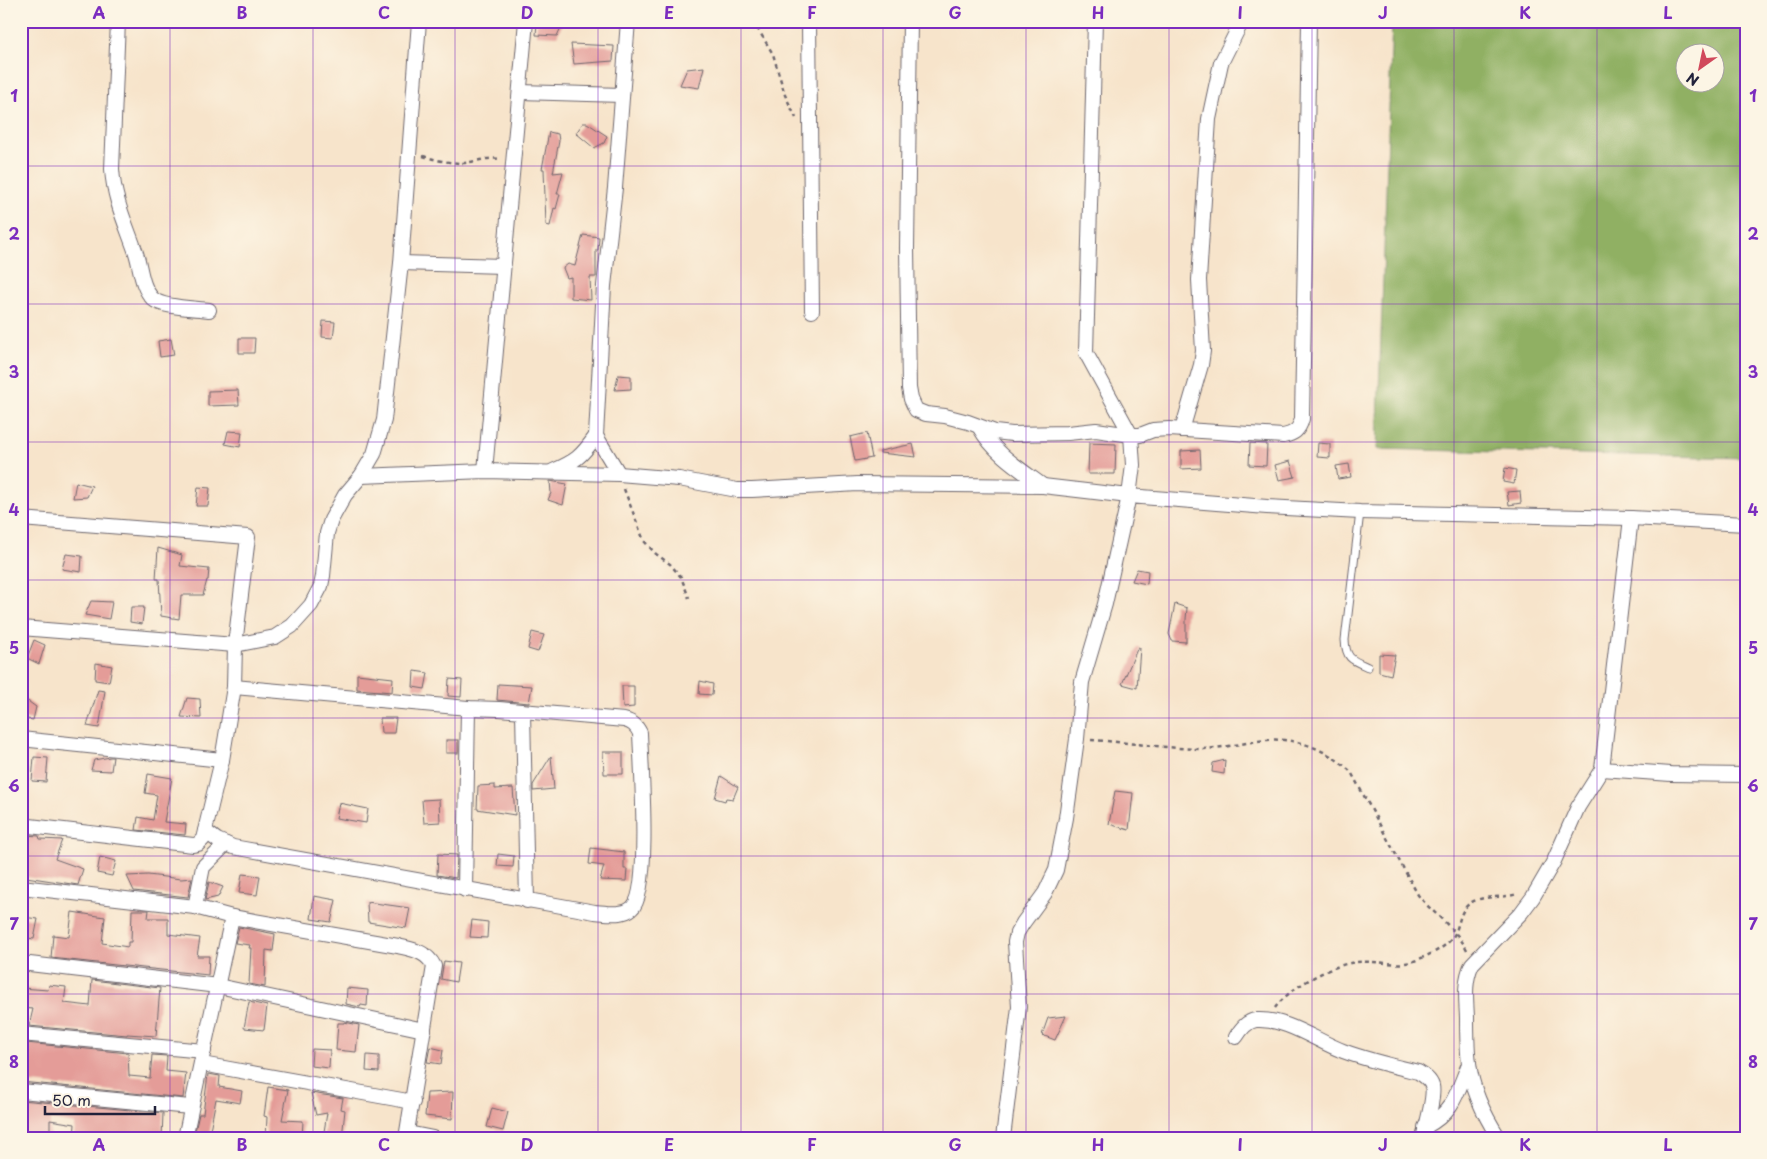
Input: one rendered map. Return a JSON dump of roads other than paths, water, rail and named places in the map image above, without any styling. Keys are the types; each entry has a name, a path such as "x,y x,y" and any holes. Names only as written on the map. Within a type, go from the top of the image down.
{"street":[{"path":"118,21 112,169 114,188 136,254 144,287 154,300 168,305 209,310"},
{"path":"21,628 235,645 275,636 292,626 311,604 323,576 327,533 331,520 345,495 361,476 374,454 384,420 401,263 419,21"},
{"path":"484,471 526,21"},
{"path":"550,473 575,461 582,455 596,436 604,286 615,188 628,21"},
{"path":"809,21 812,311"},
{"path":"910,21 908,248 911,399 916,410 926,414 945,416 968,422 995,432 1012,434 1068,433 1096,430 1140,435 1153,430 1182,430 1283,436 1296,432 1302,419 1309,21"},
{"path":"1004,1138 1019,1007 1014,942 1023,923 1045,893 1056,870 1078,739 1082,682 1106,604 1134,466 1131,435 1086,353 1095,21"},
{"path":"1182,430 1201,366 1203,351 1199,280 1209,119 1220,64 1242,21"},
{"path":"520,92 622,95"},
{"path":"401,263 503,266"},
{"path":"980,428 990,443 1006,458 1043,486"},
{"path":"596,436 619,474"},
{"path":"361,476 484,471 619,474 679,479 737,490 858,484 1043,486 1129,496 1267,508 1631,518 1746,524"},
{"path":"1499,1138 1483,1110 1475,1091 1469,1064 1467,974 1472,964 1521,914 1542,884 1578,807 1602,769 1631,518"},
{"path":"21,519 248,537 235,645 234,687 222,760 205,831 200,842 192,844 21,825"},
{"path":"205,831 226,844 416,879 465,890 595,912 626,912 634,907 639,898 643,870 640,733 631,722 234,687"},
{"path":"465,890 468,708"},
{"path":"523,712 527,901"},
{"path":"21,739 222,760"},
{"path":"1602,769 1671,774 1746,775"},
{"path":"195,907 203,867 226,844"},
{"path":"21,887 195,907 232,917 398,946 428,956 434,966 407,1135 434,1138"},
{"path":"185,1138 190,1107 203,1057 232,917"},
{"path":"21,963 218,986 424,1030"},
{"path":"1236,1037 1245,1025 1254,1020 1267,1020 1286,1025 1344,1052 1418,1072 1427,1078 1432,1086 1424,1132"},
{"path":"21,1034 203,1057 413,1102"},
{"path":"1424,1132 1448,1111 1469,1064"},
{"path":"21,1091 190,1107"}],"lane":[{"path":"1360,512 1345,650 1348,657 1368,667"}]}
